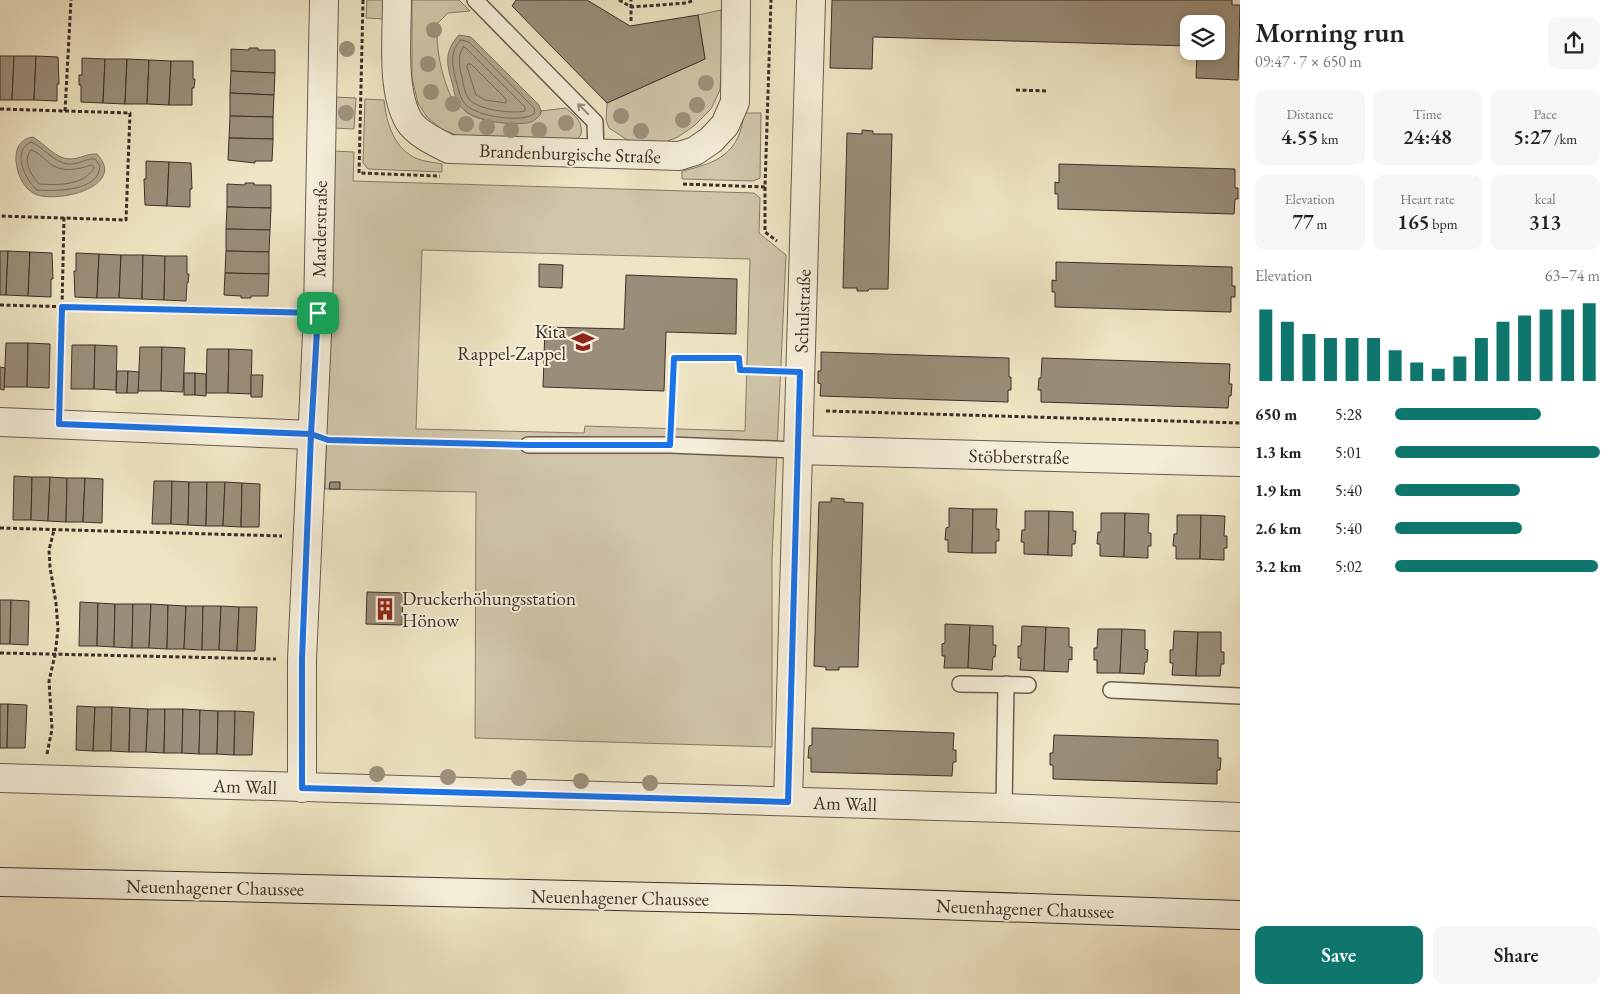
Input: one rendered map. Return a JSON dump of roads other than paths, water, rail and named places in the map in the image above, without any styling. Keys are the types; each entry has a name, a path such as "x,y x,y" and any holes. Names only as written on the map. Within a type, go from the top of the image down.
{"street":[{"name":"Marderstraße","path":"302,788 302,659 318,313 324,0"},
{"name":"Brandenburgische Straße","path":"397,0 397,91 409,122 430,139 449,149 679,156 695,151 711,140 725,125 735,102 736,0"},
{"name":"Schulstraße","path":"788,802 811,0"},
{"path":"0,422 311,434"},
{"name":"Stöbberstraße","path":"797,450 1240,462"},
{"name":"Am Wall","path":"0,778 1004,808 1240,817"},
{"name":"Neuenhagener Chaussee","path":"0,882 788,900 1240,915"}],"lane":[{"path":"475,0 596,122 596,153"},
{"path":"528,445 670,445 797,450"},
{"path":"960,684 1028,685"},
{"path":"1004,808 1006,684"},
{"path":"1111,690 1240,696"}],"water":[{"path":"459,35 471,37 539,105 541,111 536,119 531,122 515,124 494,122 474,116 461,107 455,94 448,66 450,47"},
{"path":"33,137 60,157 74,159 97,154 104,166 103,176 96,184 84,191 70,195 55,197 33,193 22,181 16,160 19,145 23,140"}],"place":[{"name":"Kita Rappel-Zappel","path":"583,342"},
{"name":"Druckerhöhungsstation Hönow","path":"385,609"}]}
